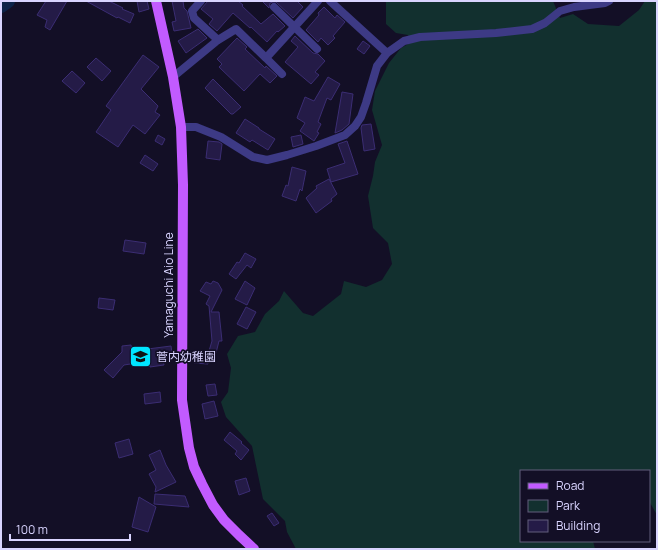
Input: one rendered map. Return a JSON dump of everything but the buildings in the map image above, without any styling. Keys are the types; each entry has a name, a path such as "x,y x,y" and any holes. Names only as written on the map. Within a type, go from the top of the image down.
{"main road":[{"name":"Yamaguchi Aio Line","path":"156,1 173,77 181,127 183,185 182,400 189,448 194,467 213,505 224,520 254,549"}],"street":[{"path":"201,1 192,11 194,18 218,40"},
{"path":"266,58 318,1"},
{"path":"330,1 387,53"},
{"path":"181,127 196,127 221,137 253,157 267,160 286,155 345,135 355,126 361,117 377,66 387,53 404,41 420,37 496,33 532,29 545,23 560,11 609,1"},
{"path":"274,7 317,49"},
{"path":"173,77 218,40 236,28 282,74"}],"green space":[{"path":"386,1 553,1 560,18 573,14 588,24 619,26 639,10 645,1 657,1 657,515 650,503 650,470 520,470 520,542 593,542 595,549 296,549 287,532 285,521 263,499 252,446 226,417 221,402 228,392 231,368 227,354 238,336 255,332 265,314 279,301 284,291 303,313 313,316 341,294 344,281 366,287 382,280 392,264 388,243 373,228 368,196 375,162 382,145 372,110 375,91 389,63 401,48 410,43 408,35 396,33 386,24"}],"waterway":[{"path":"1,6 8,1"}],"place":[{"name":"菅内幼稚園","path":"141,357"}]}
